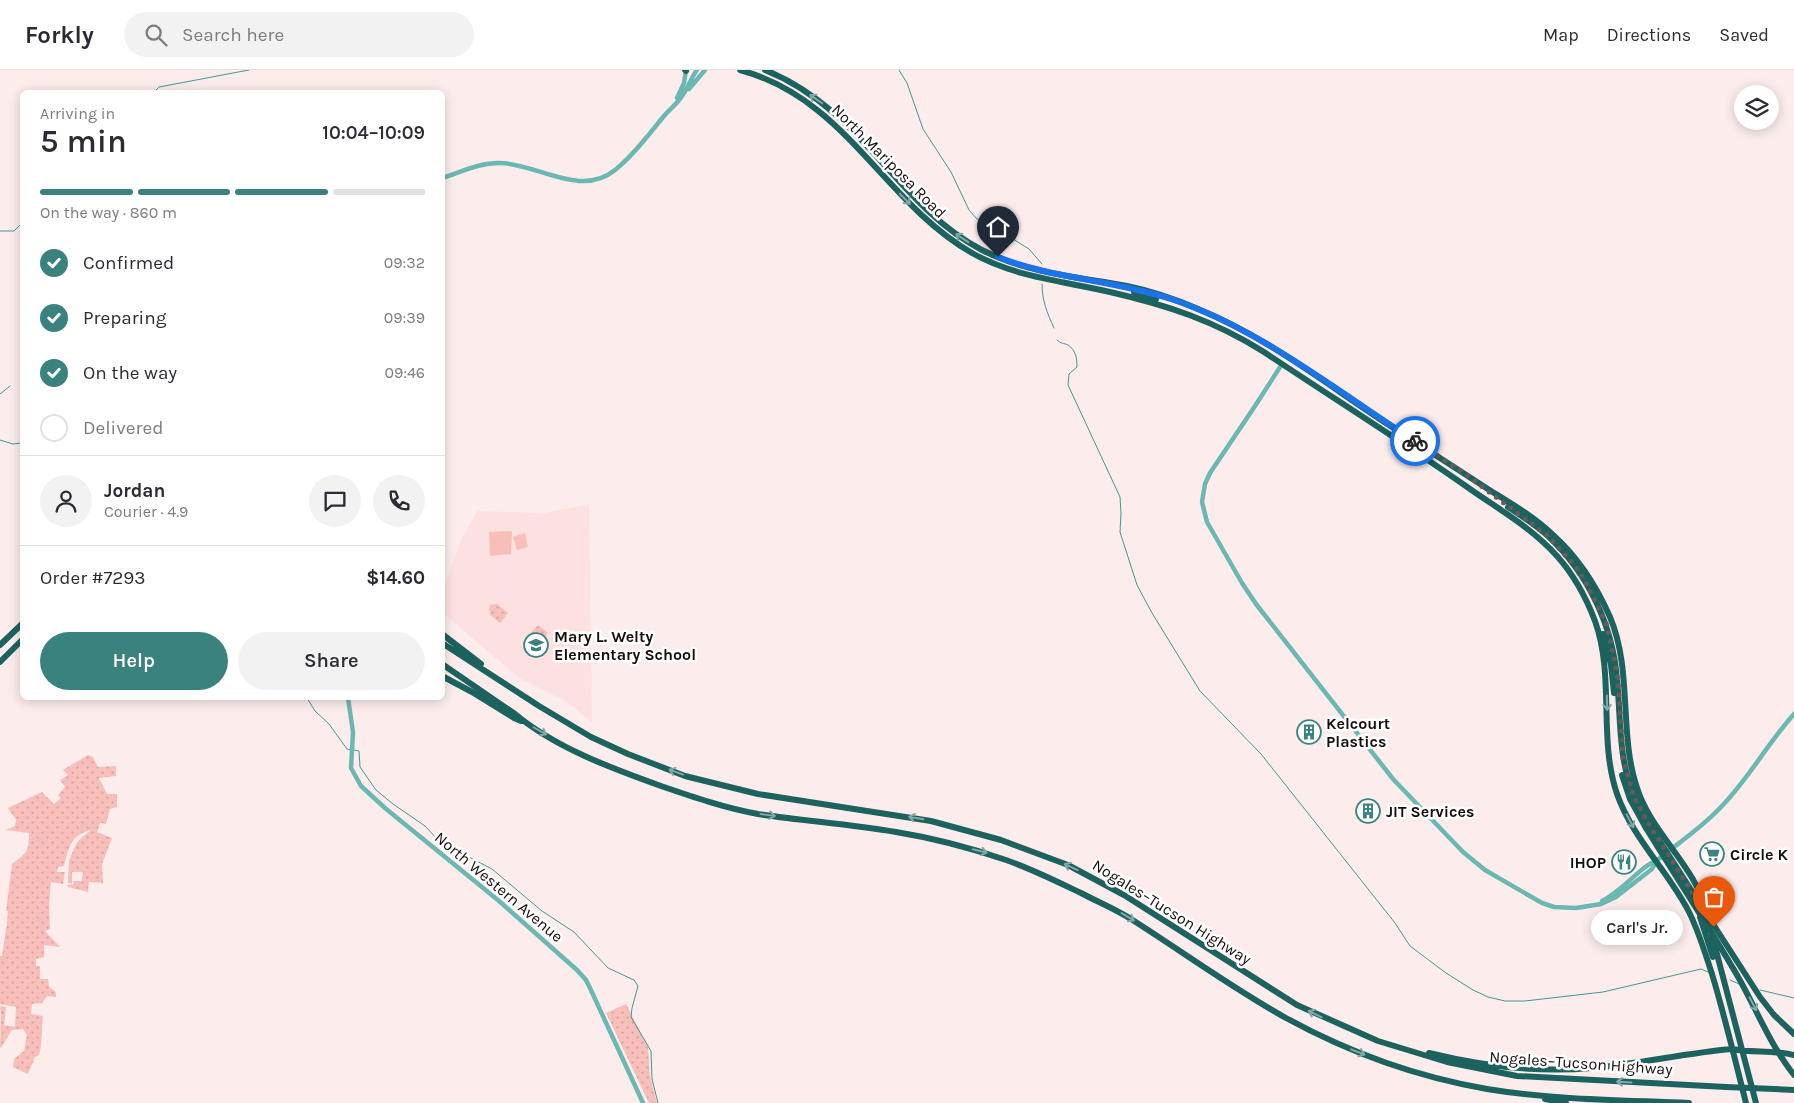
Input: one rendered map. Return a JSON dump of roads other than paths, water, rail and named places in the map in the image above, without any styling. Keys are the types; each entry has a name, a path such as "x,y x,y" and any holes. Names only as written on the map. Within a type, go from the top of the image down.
{"highway":[{"name":"North Mariposa Road","path":"740,70 769,80 791,91 833,122 922,216 950,239 983,258 1025,274 1040,277 1126,286 1180,302 1231,324 1270,346 1550,531 1581,564 1600,595 1611,620 1624,677 1627,744 1630,766 1645,807 1684,864 1702,896 1710,925 1712,956"},
{"name":"North Mariposa Road","path":"765,70 819,100 844,122 917,201 953,232 989,253 1022,266 1058,278 1160,304 1228,331 1282,364 1522,524 1557,556 1575,580"},
{"path":"791,91 797,92 801,89"},
{"path":"833,122 837,124 844,122"},
{"path":"877,169 882,172 888,170"},
{"path":"1126,286 1131,291 1184,308 1228,331"},
{"path":"1231,324 1277,356 1282,361 1282,364 1284,362 1291,365 1341,393"},
{"path":"1464,473 1548,536 1576,567 1594,598 1606,623 1616,667 1620,740 1624,766 1634,797 1648,827 1745,989 1775,1047 1794,1075"},
{"path":"1575,580 1597,618 1608,651 1613,680 1618,760 1630,799 1760,997 1774,1015 1794,1034"},
{"path":"1575,580 1594,619 1601,642 1606,673 1609,757 1614,784 1629,820 1658,860 1712,956 1721,1009 1746,1103"},
{"path":"0,646 20,626"},
{"path":"445,636 522,696"},
{"path":"0,662 20,642"},
{"name":"Nogales–Tucson Highway","path":"445,645 522,696 591,737 628,754 685,776 758,794 931,821 1001,840 1068,865 1124,895 1297,1005 1337,1024 1412,1053 1478,1069 1518,1076 1794,1090"},
{"name":"Nogales–Tucson Highway","path":"445,666 524,722 573,750 611,768 681,793 757,813 896,832 986,853 1031,869 1102,902 1258,1002 1332,1042 1382,1061 1459,1083 1520,1093 1689,1103"},
{"path":"445,678 524,722"},
{"path":"1658,860 1665,859 1670,862 1692,898 1712,956 1726,989 1756,1103"},
{"path":"1337,1024 1420,1051 1502,1067 1566,1070 1592,1068 1732,1049 1772,1051 1794,1055"},
{"path":"1520,1093 1566,1103"}],"street":[{"path":"673,106 682,90 686,70"},
{"path":"682,97 697,70"},
{"path":"445,177 491,163 504,163 570,180 583,181 615,171 705,70"},
{"path":"1282,364 1210,473 1203,494 1203,512 1249,594 1393,779 1481,867 1536,900 1554,907 1587,907 1606,902 1648,865 1658,860 1720,809 1794,714"},
{"name":"North Western Avenue","path":"349,700 353,732 351,768 361,786 385,808 499,901 586,980 643,1103"}],"waterway":[{"path":"156,90 159,87 249,70"},
{"path":"899,70 907,83 923,129 951,172 969,210 985,225 1029,249 1042,264"},
{"path":"0,231 14,231 20,225"},
{"path":"1042,284 1045,306 1054,328"},
{"path":"1057,340 1071,347 1076,355 1077,367 1069,374 1068,385 1120,497 1120,532 1137,585 1152,613 1200,691 1261,754 1395,923 1410,946 1446,973 1473,990 1488,997 1505,1001 1525,1001 1603,992 1701,969 1708,972"},
{"path":"0,394 10,386"},
{"path":"0,440 13,444 20,443"},
{"path":"308,700 315,711 329,724 347,749 351,750"},
{"path":"354,750 359,751 360,767 376,790 393,804 425,826 440,842 492,869 542,911 574,932 608,968 634,980 638,986 631,1017 651,1051 652,1079 658,1103"},
{"path":"1730,980 1739,984"},
{"path":"1760,990 1794,998"}],"place":[{"name":"Mary L. Welty Elementary School","path":"536,645"},
{"name":"Kelcourt Plastics","path":"1309,732"},
{"name":"JIT Services","path":"1368,811"},
{"name":"Circle K","path":"1712,854"},
{"name":"IHOP","path":"1624,862"},
{"name":"Carl's Jr.","path":"1714,927"}]}
